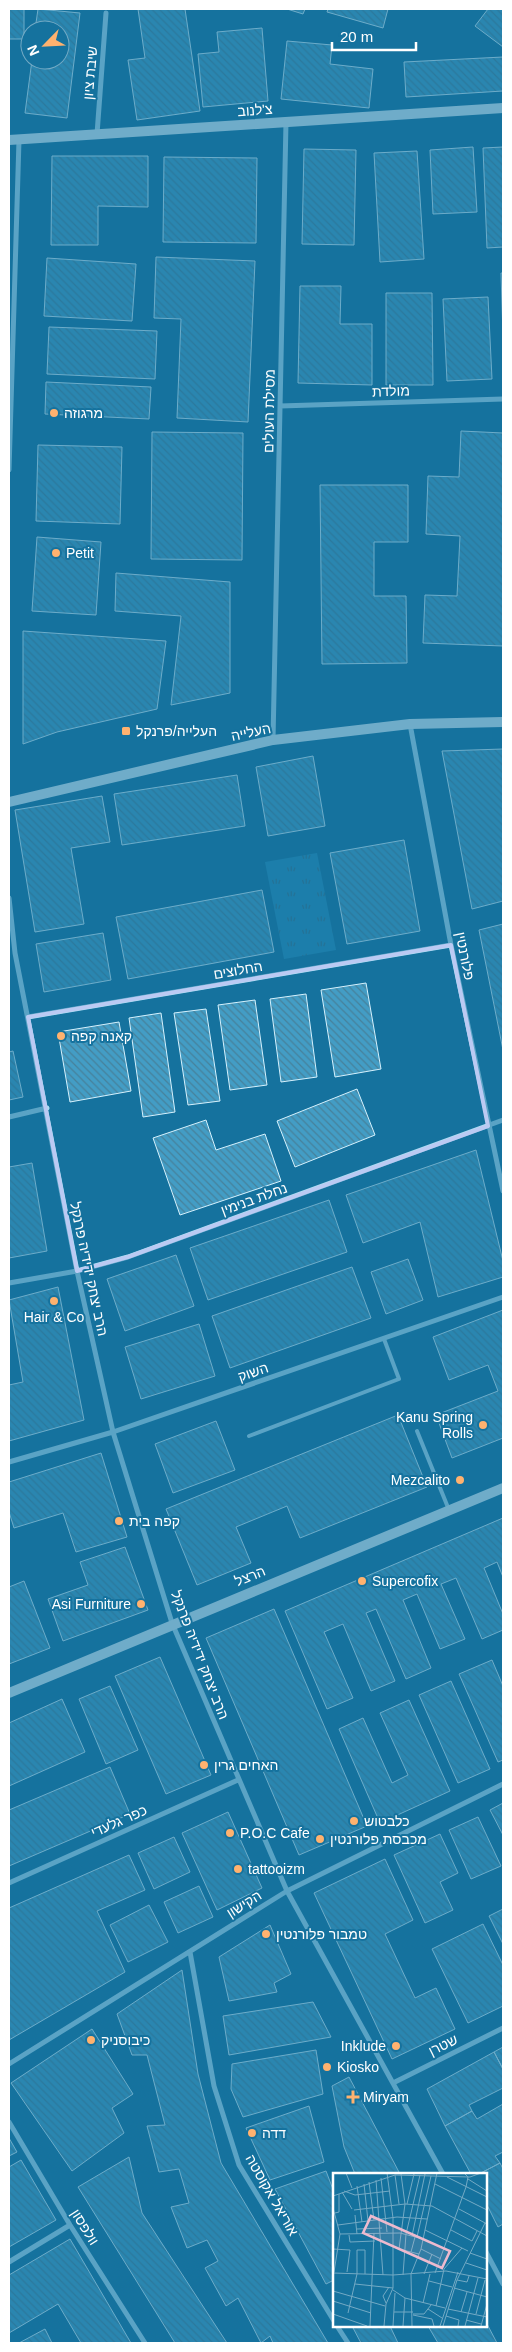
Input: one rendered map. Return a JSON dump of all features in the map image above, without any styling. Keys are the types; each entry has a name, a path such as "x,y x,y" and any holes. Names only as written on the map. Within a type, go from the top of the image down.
{"street":[{"name":"שיבת ציון","path":"97,134 106,12"},
{"name":"צ'לנוב","path":"14,140 503,108"},
{"name":"מסילת העולים","path":"273,740 286,122"},
{"path":"9,470 14,140"},
{"name":"מולדת","path":"280,406 503,399"},
{"name":"העלייה","path":"9,802 273,740 410,724 503,722"},
{"name":"פלורנטין","path":"410,724 451,945 503,1191"},
{"name":"הרב יצחק ידידיה פרנקל","path":"9,898 15,953 47,1108 77,1270 113,1432 172,1623 238,1780 288,1891 442,2173"},
{"name":"החלוצים","path":"28,1017 451,945"},
{"path":"9,955 15,953"},
{"path":"9,1117 47,1108"},
{"name":"נחלת בנימין","path":"9,1283 77,1270 128,1256 503,1120"},
{"name":"השוק","path":"9,1462 113,1432 503,1297"},
{"name":"הרצל","path":"9,1692 172,1623 503,1488"},
{"name":"כפר גלעדי","path":"9,1883 238,1780"},
{"name":"הקישון","path":"9,2064 288,1891 503,1784"},
{"name":"אוריאל אקוסטה","path":"190,1952 214,2086 239,2165 333,2319"},
{"name":"שטרן","path":"393,2083 503,2028"},
{"name":"וולפסון","path":"9,2122 70,2225 145,2343"},
{"path":"9,2262 70,2225"},
{"path":"487,2254 503,2284"},
{"path":"338,2327 348,2343"}],"lane":[{"path":"249,1436 399,1379 384,1339"},
{"path":"417,1431 449,1510"}],"highlighted area":[{"path":"451,945 488,1126 128,1257 77,1271 28,1017"}],"green space":[{"path":"317,853 336,950 284,959 265,862"}],"building":[{"path":"9,9 24,9 24,20 20,20 20,39 9,39"},
{"path":"38,9 80,13 67,118 25,113 31,70 70,70 70,20 36,20"},
{"path":"138,9 185,9 200,111 137,120 128,60 145,58"},
{"path":"287,9 305,9 303,14"},
{"path":"328,9 388,9 383,28 327,12"},
{"path":"488,9 503,9 503,47 475,26"},
{"path":"262,28 268,101 203,107 198,54 219,52 217,32"},
{"path":"287,41 332,45 330,64 373,69 369,108 281,99"},
{"path":"503,57 503,91 406,97 404,62"},
{"path":"473,147 477,212 433,214 430,150"},
{"path":"503,147 503,247 487,248 483,148"},
{"path":"304,149 356,150 354,245 302,244"},
{"path":"417,151 424,259 380,262 374,153"},
{"path":"52,156 148,156 148,207 98,206 98,245 51,245"},
{"path":"164,157 257,158 256,243 163,242"},
{"path":"156,257 255,261 248,422 177,418 181,319 154,318"},
{"path":"47,258 136,264 132,321 44,316"},
{"path":"501,273 503,273 503,336"},
{"path":"300,286 341,286 340,324 372,324 372,385 298,383"},
{"path":"386,293 432,293 433,385 386,385"},
{"path":"488,297 492,379 447,381 443,299"},
{"path":"49,327 157,331 155,379 47,374"},
{"path":"46,382 151,387 149,419 45,414"},
{"path":"461,431 503,433 503,646 423,643 425,595 457,596 460,536 426,534 428,476 459,477"},
{"path":"152,432 243,433 242,560 151,559"},
{"path":"38,445 122,447 120,524 36,521"},
{"path":"320,485 408,485 408,542 374,542 374,596 406,596 407,663 322,664"},
{"path":"37,537 101,542 96,615 32,611"},
{"path":"116,573 230,582 230,693 171,705 181,616 115,611"},
{"path":"23,631 166,641 157,709 57,732 23,744"},
{"path":"503,749 503,901 472,909 442,751"},
{"path":"313,756 325,826 268,836 256,767"},
{"path":"237,775 245,826 122,845 114,794"},
{"path":"102,796 110,842 71,848 84,924 35,932 15,810"},
{"path":"404,840 420,931 347,944 330,853"},
{"path":"262,890 274,952 128,979 116,917"},
{"path":"503,924 503,1050 479,930"},
{"path":"103,933 111,980 44,992 36,944"},
{"path":"366,983 381,1069 335,1077 321,990"},
{"path":"306,994 317,1077 281,1082 270,999"},
{"path":"255,1000 267,1085 230,1090 218,1005"},
{"path":"206,1009 220,1101 188,1105 174,1013"},
{"path":"161,1013 175,1112 143,1117 129,1018"},
{"path":"119,1022 131,1091 70,1102 58,1032"},
{"path":"13,1051 23,1097 9,1100 9,1052"},
{"path":"357,1089 375,1135 295,1167 277,1121"},
{"path":"206,1120 216,1150 265,1134 281,1181 180,1215 153,1138"},
{"path":"476,1150 503,1261 503,1277 438,1297 420,1222 363,1243 346,1195"},
{"path":"32,1163 47,1251 9,1258 9,1167"},
{"path":"329,1200 347,1252 208,1300 190,1248"},
{"path":"176,1255 194,1306 125,1331 107,1279"},
{"path":"408,1259 423,1300 386,1314 371,1272"},
{"path":"352,1267 371,1318 230,1368 212,1316"},
{"path":"58,1287 84,1420 9,1441 9,1385 23,1382 9,1300"},
{"path":"503,1310 503,1438 452,1458 436,1415 498,1391 488,1365 449,1380 433,1337"},
{"path":"199,1324 215,1376 141,1399 125,1347"},
{"path":"398,1415 427,1487 300,1538 287,1506 236,1527 251,1563 197,1585 166,1509"},
{"path":"216,1421 235,1470 173,1493 155,1444"},
{"path":"101,1453 127,1537 76,1552 63,1513 14,1528 9,1512 9,1482"},
{"path":"503,1518 503,1577 497,1562 484,1568 503,1614 503,1630 482,1639 456,1578 441,1584 465,1639 440,1649 417,1594 403,1600 431,1668 406,1679 376,1609 366,1613 395,1681 371,1691 343,1624 324,1632 353,1698 327,1709 285,1611"},
{"path":"125,1547 148,1610 63,1641 48,1599 88,1585 80,1562"},
{"path":"24,1581 50,1648 9,1664 9,1587"},
{"path":"274,1609 367,1826 299,1855 206,1638"},
{"path":"160,1657 211,1775 166,1794 115,1676"},
{"path":"492,1660 503,1686 503,1760 498,1762 459,1674"},
{"path":"451,1681 490,1769 458,1783 419,1695"},
{"path":"110,1686 138,1750 106,1764 79,1699"},
{"path":"62,1699 85,1752 9,1786 9,1723"},
{"path":"409,1700 450,1791 380,1823 339,1729 363,1718 392,1783 408,1775 380,1713"},
{"path":"110,1767 130,1814 9,1866 9,1810"},
{"path":"503,1803 503,1835 490,1810"},
{"path":"228,1812 262,1888 217,1910 182,1833"},
{"path":"478,1817 501,1866 471,1879 449,1830"},
{"path":"440,1834 458,1873 440,1882 453,1910 425,1923 394,1855"},
{"path":"174,1837 190,1872 154,1889 138,1853"},
{"path":"129,1855 145,1890 97,1911 125,1972 9,2040 9,1908"},
{"path":"385,1859 413,1920 385,1934 415,1998 436,1988 455,2029 392,2059 314,1893"},
{"path":"199,1886 213,1917 178,1933 164,1902"},
{"path":"149,1905 168,1942 128,1962 110,1925"},
{"path":"503,1909 503,1944 489,1916"},
{"path":"483,1924 503,1965 503,2006 468,2023 432,1949"},
{"path":"270,1925 291,1974 274,1983 277,1992 229,2001 219,1957"},
{"path":"182,1970 198,2074 221,2163 328,2343 273,2343 270,2336 261,2343 238,2298 226,2306 205,2268 218,2261 207,2240 187,2248 171,2207 189,2203 179,2169 159,2172 147,2126 165,2125 147,2055 132,2055 117,2014"},
{"path":"313,2002 331,2037 229,2055 223,2016"},
{"path":"92,2029 133,2094 112,2108 124,2133 72,2171 11,2083"},
{"path":"503,2047 503,2069 494,2052"},
{"path":"316,2050 323,2094 243,2117 231,2089 232,2064"},
{"path":"494,2052 503,2069 503,2088 469,2105 472,2111 445,2126 427,2089"},
{"path":"349,2077 399,2173 355,2173 344,2147 332,2086"},
{"path":"503,2104 503,2152 495,2156 500,2163 481,2173 470,2173 445,2126 472,2111 477,2119"},
{"path":"309,2106 324,2162 270,2180 246,2128"},
{"path":"9,2138 17,2152 9,2156"},
{"path":"129,2157 142,2213 227,2343 175,2343 78,2187"},
{"path":"21,2160 56,2220 9,2247 9,2167"},
{"path":"500,2163 503,2169 503,2224 498,2227 487,2205 487,2173 481,2173"},
{"path":"326,2171 333,2189 333,2280 326,2284 275,2189"},
{"path":"70,2239 131,2343 81,2343 58,2304 9,2333 9,2275"},
{"path":"487,2324 497,2343 438,2343 429,2327 487,2327"},
{"path":"353,2327 390,2327 398,2343 361,2343"},
{"path":"45,2329 52,2343 19,2343"}],"place":[{"name":"מרגוזה","path":"54,413"},
{"name":"Petit","path":"56,553"},
{"name":"העלייה/פרנקל","path":"126,731"},
{"name":"קאנה קפה","path":"61,1036"},
{"name":"Hair & Co","path":"54,1301"},
{"name":"Kanu Spring Rolls","path":"483,1425"},
{"name":"Mezcalito","path":"460,1480"},
{"name":"קפה בית","path":"119,1521"},
{"name":"Supercofix","path":"362,1581"},
{"name":"Asi Furniture","path":"141,1604"},
{"name":"האחים גרין","path":"204,1765"},
{"name":"כלבטוש","path":"354,1821"},
{"name":"P.O.C Cafe","path":"230,1833"},
{"name":"מכבסת פלורנטין","path":"320,1839"},
{"name":"tattooizm","path":"238,1869"},
{"name":"טמבור פלורנטין","path":"266,1934"},
{"name":"כיבוסניק","path":"91,2040"},
{"name":"Inklude","path":"396,2046"},
{"name":"Kiosko","path":"327,2067"},
{"name":"Miryam","path":"353,2097"},
{"name":"דדה","path":"252,2133"}]}
